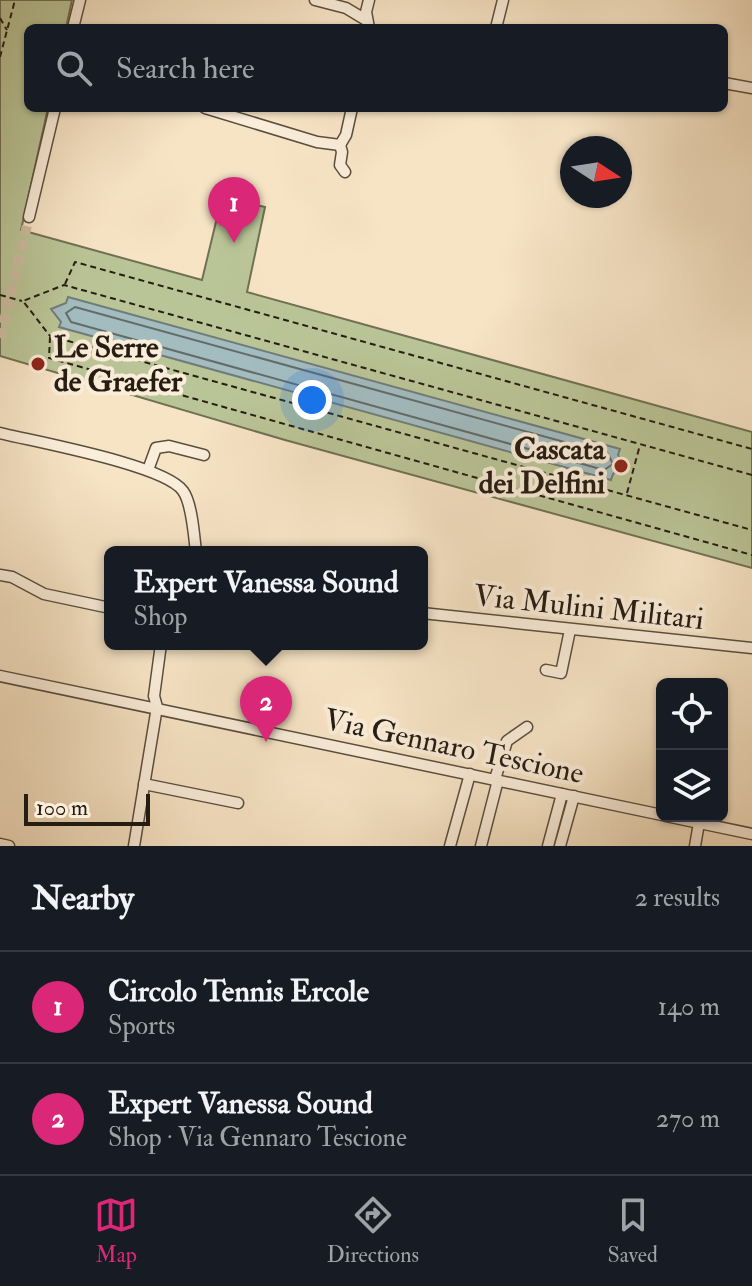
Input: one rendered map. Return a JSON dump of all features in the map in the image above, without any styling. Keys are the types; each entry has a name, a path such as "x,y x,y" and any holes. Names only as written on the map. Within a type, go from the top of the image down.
{"street":[{"path":"74,24 80,0"},
{"path":"315,0 346,8 367,24"},
{"path":"367,24 369,0"},
{"path":"497,24 503,0"},
{"path":"728,84 752,88"},
{"path":"29,217 54,112"},
{"path":"218,112 317,142 340,145"},
{"path":"345,172 340,165 340,145 346,135 351,112"},
{"path":"0,433 148,470 170,479 184,492 195,546"},
{"path":"148,470 156,448 169,446 204,455"},
{"path":"0,575 12,577 44,594 104,607"},
{"name":"Via Mulini Militari","path":"428,614 752,648"},
{"path":"546,670 561,673 570,630"},
{"path":"134,846 157,707 154,696 160,650"},
{"name":"Via Gennaro Tescione","path":"0,676 656,814"},
{"path":"481,846 507,741 527,727"},
{"path":"450,846 470,774"},
{"path":"144,784 238,803"},
{"path":"548,846 562,794"},
{"path":"560,846 574,796"},
{"name":"Via Gennaro Tescione","path":"694,822 752,834"},
{"path":"695,846 699,823"},
{"path":"0,844 9,846"}],"path":[{"path":"0,57 15,0"},
{"path":"0,18 7,31"},
{"path":"64,285 75,262 752,449"},
{"path":"0,295 23,301 64,285 752,475"},
{"path":"23,301 50,336 752,530"},
{"path":"50,336 49,358 752,555"},
{"path":"626,495 640,444"}],"green space":[{"path":"0,0 72,0 67,24 24,24 24,112 47,112 21,230 202,280 222,197 265,207 247,292 752,432 752,568 285,440 0,356"}],"water":[{"path":"68,297 620,449 621,467 611,480 59,327 61,322 51,309 66,303"}],"tunnel":[{"path":"0,338 29,217"}],"place":[{"name":"Circolo Tennis Ercole","path":"234,243"},
{"name":"Le Serre de Graefer","path":"38,364"},
{"name":"Cascata dei Delfini","path":"621,466"},
{"name":"Expert Vanessa Sound","path":"266,742"}]}
